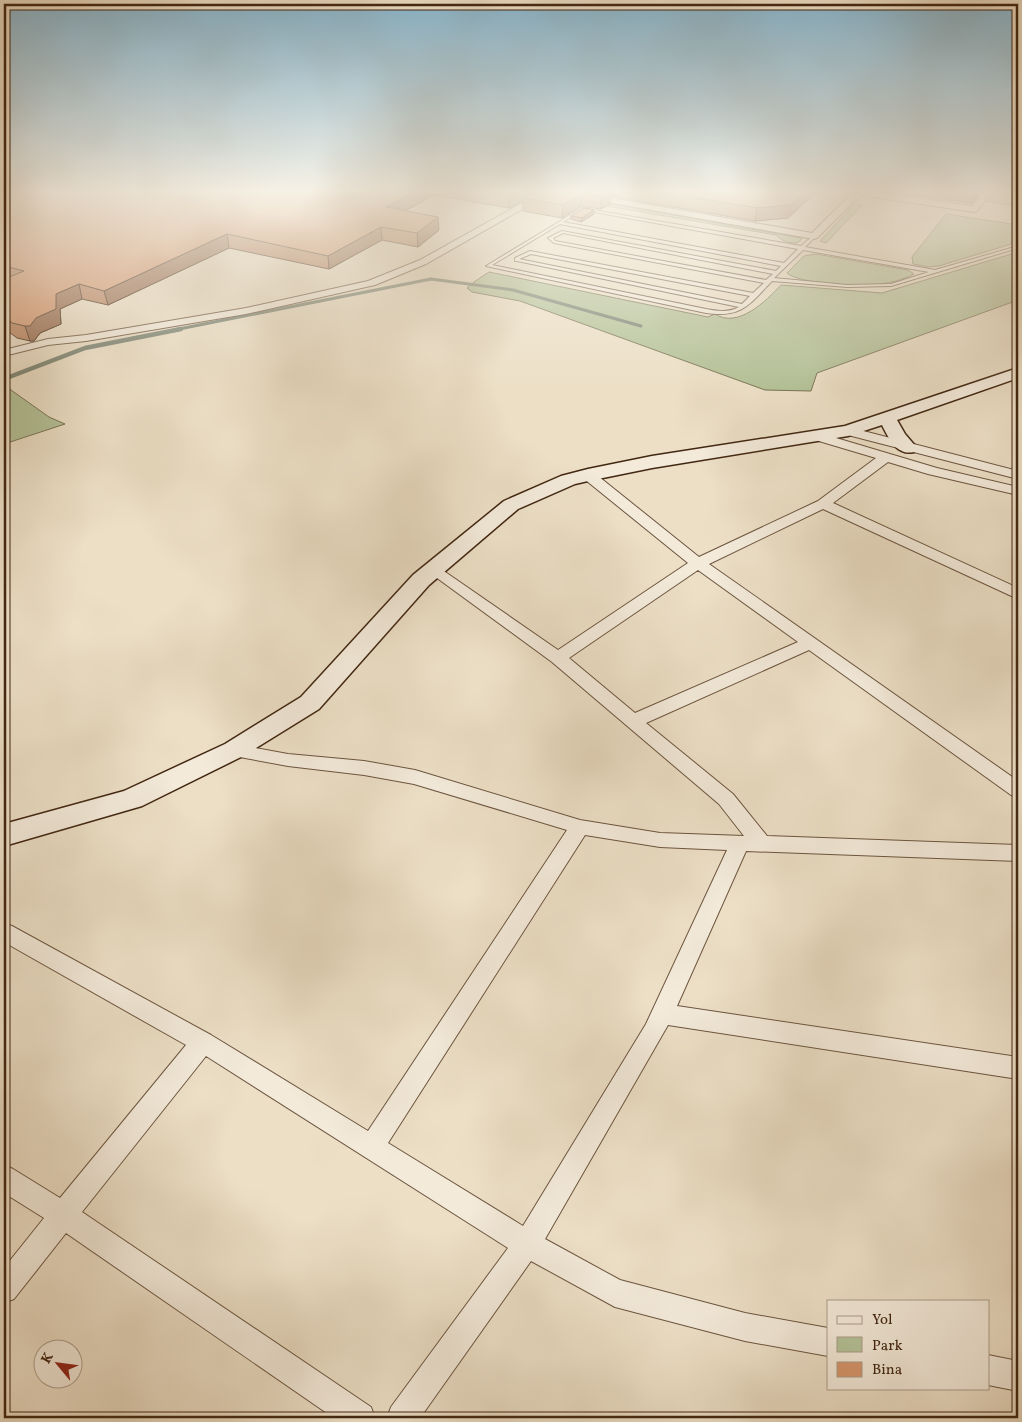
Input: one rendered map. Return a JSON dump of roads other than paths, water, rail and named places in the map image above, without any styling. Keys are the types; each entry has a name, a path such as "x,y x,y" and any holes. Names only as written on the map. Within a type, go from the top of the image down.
{"main road":[{"path":"4,823 127,789 227,743 301,696 408,577 502,501 560,475 646,456 834,424 1018,364"},
{"path":"4,835 132,799 234,750 310,703 421,580 511,505 568,480 588,475 652,462 848,431 1018,373"},
{"path":"887,418 897,437 908,448"}],"street":[{"path":"4,353 48,342 86,338 246,311 371,283 430,258"},
{"path":"848,431 1018,476"},
{"path":"816,436 933,471 1018,490"},
{"path":"558,658 698,562 824,504 886,457"},
{"path":"588,475 698,562 812,642 934,732 1018,790"},
{"path":"824,504 1018,594"},
{"path":"432,570 558,658 726,799 751,844"},
{"path":"634,721 812,642"},
{"path":"234,750 288,760 364,768 415,777 580,827 660,840 1018,853"},
{"path":"371,1148 580,827"},
{"path":"402,1418 527,1244 654,1031 751,844"},
{"path":"4,932 203,1042 527,1244 615,1293 745,1327 827,1342"},
{"path":"662,1014 1018,1068"},
{"path":"4,1289 203,1042"},
{"path":"4,1178 63,1215 360,1418"},
{"path":"990,1370 1018,1376"}],"lane":[{"path":"500,258 488,266 706,311 726,313 735,311 743,306 793,258"},
{"path":"509,258 743,306"},
{"path":"563,258 753,295"},
{"path":"644,258 769,281 869,287 891,285 981,258"},
{"path":"701,258 778,273"},
{"path":"750,258 786,265"},
{"path":"857,258 937,272"}],"waterway":[{"path":"174,330 431,279 513,290 641,326"},
{"path":"4,379 85,348 181,329"}]}
